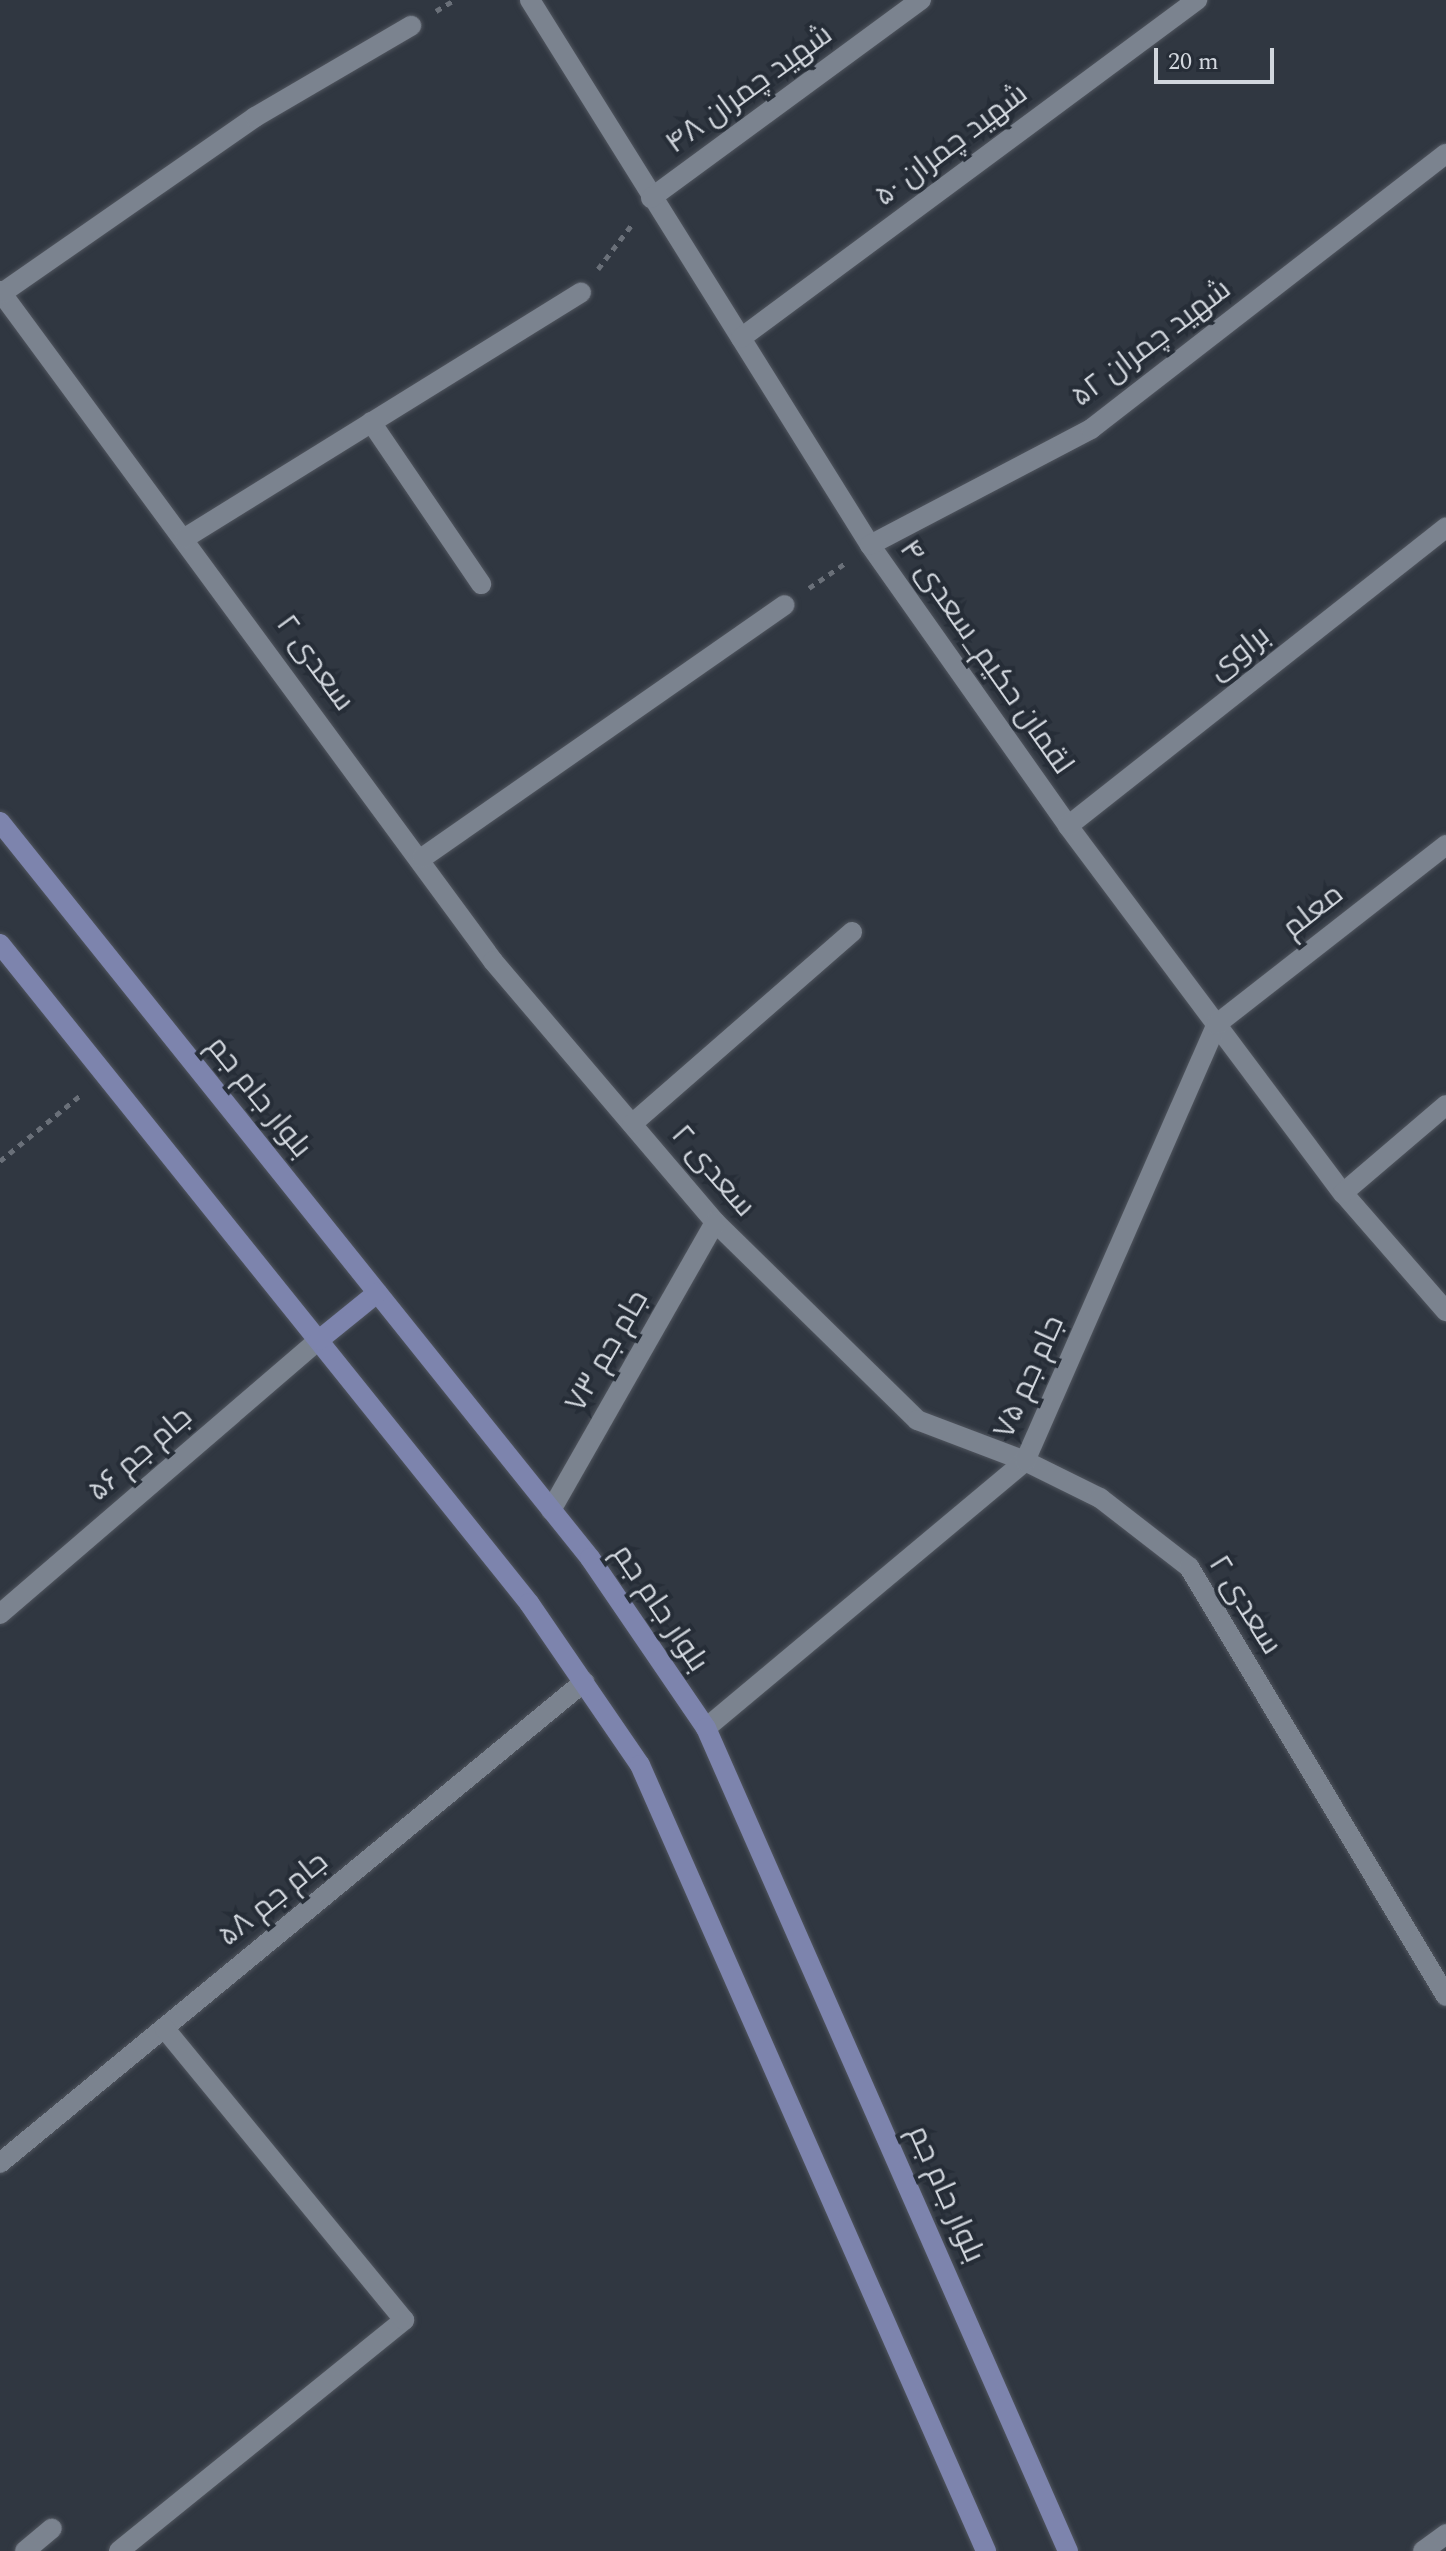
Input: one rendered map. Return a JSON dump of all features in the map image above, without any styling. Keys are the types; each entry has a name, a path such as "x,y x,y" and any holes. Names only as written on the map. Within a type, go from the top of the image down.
{"main road":[{"name":"بلوار جام جم","path":"0,822 590,1558 706,1728 1068,2551"},
{"path":"0,944 529,1603 640,1765 986,2551"},
{"path":"319,1340 377,1293"}],"street":[{"name":"لقمان حکیم_سعدی ۴","path":"530,0 870,545 1068,826 1343,1193 1446,1311"},
{"name":"شهید چمران ۴۸","path":"651,198 921,0"},
{"name":"شهید چمران ۵۰","path":"741,338 1197,0"},
{"path":"1,292 255,117 411,26"},
{"name":"شهید چمران ۵۲","path":"870,545 1091,429 1446,154"},
{"name":"سعدی ۲","path":"1,292 422,858 493,961 715,1222 917,1420 1025,1461 1100,1498 1189,1567 1446,1996"},
{"path":"185,538 581,292"},
{"path":"371,422 481,584"},
{"name":"براوی","path":"1068,826 1446,527"},
{"path":"422,858 785,605"},
{"name":"معلم","path":"1217,1024 1446,845"},
{"path":"632,1124 852,932"},
{"name":"جام جم ۷۵","path":"706,1728 1025,1461 1217,1024"},
{"path":"1343,1193 1446,1105"},
{"name":"جام جم ۷۳","path":"551,1510 715,1222"},
{"name":"جام جم ۵۶","path":"0,1614 319,1340"},
{"name":"جام جم ۵۸","path":"0,2163 584,1682"},
{"path":"119,2551 404,2320 164,2028"},
{"path":"25,2551 52,2528"},
{"path":"1423,2551 1446,2534"}],"path":[{"path":"581,292 651,198"},
{"path":"785,605 870,545"},
{"path":"0,1161 104,1075"}]}
